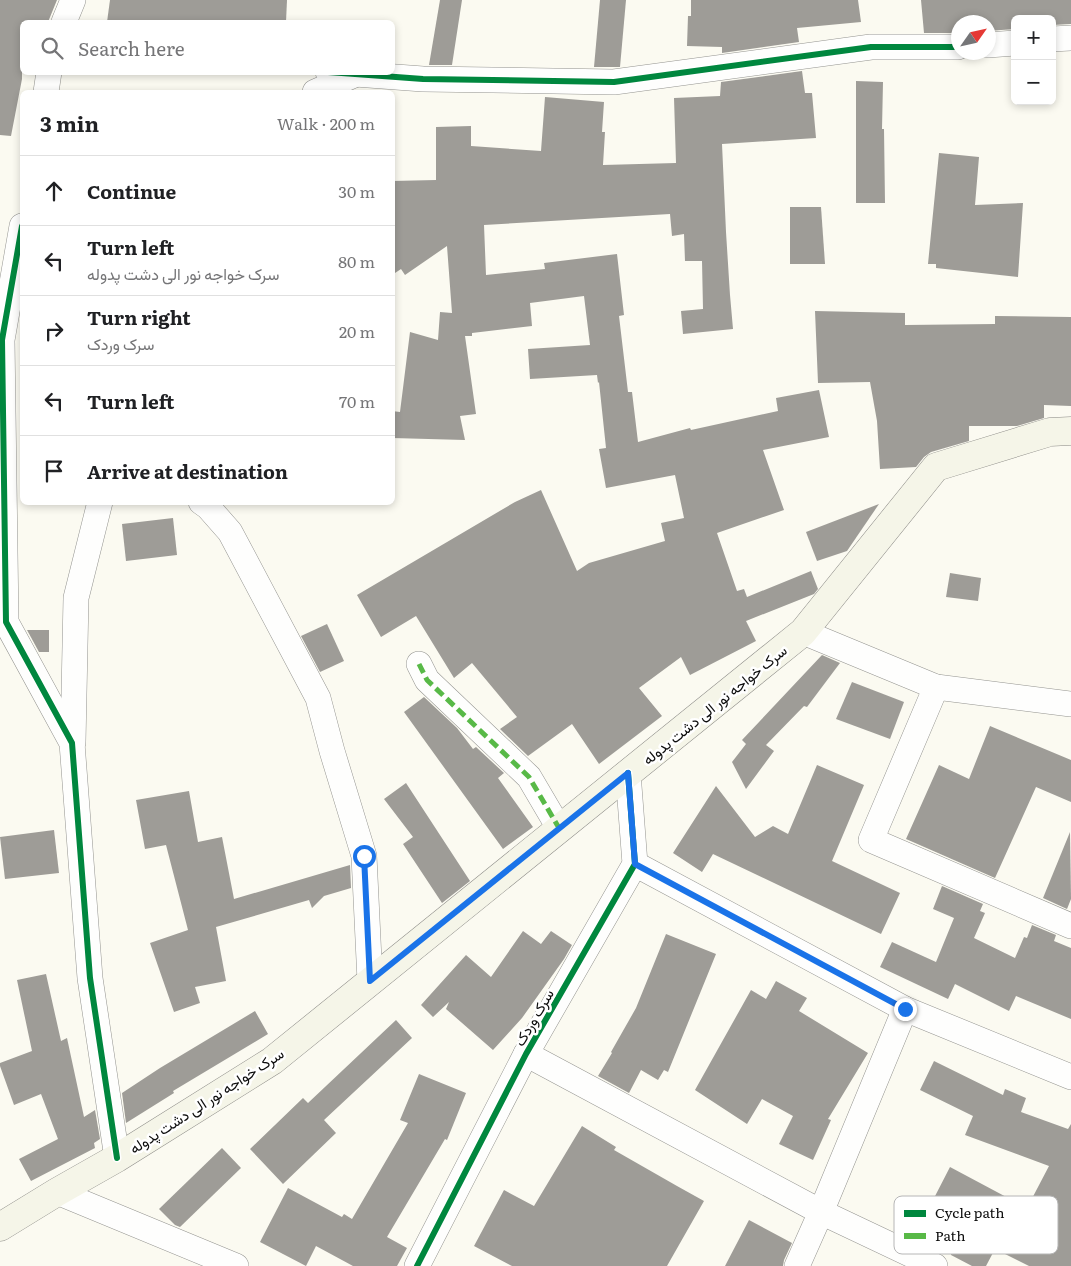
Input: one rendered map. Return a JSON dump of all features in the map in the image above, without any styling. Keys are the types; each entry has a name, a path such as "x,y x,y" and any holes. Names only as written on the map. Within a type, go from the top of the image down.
{"main road":[{"name":"سرک خواجه نور الی دشت پدوله","path":"0,1227 117,1158 272,1060 803,632 936,467 1050,432 1071,431"}],"street":[{"path":"65,20 73,0"},
{"path":"1056,40 1071,38"},
{"path":"996,44 1011,43"},
{"path":"319,90 354,75 424,79 614,82 871,47 951,47"},
{"path":"46,90 49,75"},
{"path":"20,237 2,340 6,622 72,743"},
{"path":"99,505 76,598 72,743 90,978 117,1158"},
{"path":"205,505 230,532 318,698 364,856 370,981"},
{"path":"803,632 936,686 1071,704"},
{"path":"420,664 428,680 529,777 559,828"},
{"path":"936,686 871,840 1071,926"},
{"path":"628,773 635,864 905,1009 1071,1077"},
{"name":"سرک وردک","path":"426,1263 526,1054 635,864"},
{"path":"797,1266 822,1212 905,1009"},
{"path":"526,1054 822,1212 894,1246"},
{"path":"57,1192 236,1266"},
{"path":"910,1254 935,1266"}],"building":[{"path":"0,0 57,0 49,20 20,20 20,75 22,75 22,79 11,136 0,135"},
{"path":"110,0 287,0 286,20 107,20"},
{"path":"440,0 462,0 452,65 429,65"},
{"path":"600,0 626,0 620,67 594,67"},
{"path":"691,0 858,0 861,22 797,28 799,42 722,53 722,47 687,46 688,16 691,16"},
{"path":"921,0 1071,0 1071,24 1056,25 1056,15 1011,15 1011,29 996,30 996,15 951,15 951,33 924,33"},
{"path":"802,71 805,93 812,93 816,138 722,144 733,329 683,334 681,311 703,309 702,261 685,261 684,234 672,236 670,214 484,225 486,275 545,269 544,263 617,254 624,315 619,316 628,392 632,392 638,442 690,428 691,430 778,411 776,398 819,390 829,437 763,450 784,510 717,533 737,591 744,589 747,597 811,571 818,589 814,594 746,621 756,641 690,675 681,657 639,688 662,716 599,764 572,724 528,756 500,729 517,717 472,663 454,678 416,616 381,637 357,595 515,502 541,490 577,571 589,563 665,541 661,523 684,518 675,475 606,488 599,449 606,448 597,375 530,379 528,349 590,345 584,296 530,303 532,326 472,333 472,336 465,336 476,414 460,416 465,440 395,438 395,411 400,412 410,332 438,340 440,312 452,313 447,246 405,275 401,269 395,273 395,181 436,180 436,127 471,126 471,146 541,151 545,97 604,102 602,132 605,132 603,165 676,163 674,98 720,96 721,82"},
{"path":"856,81 883,82 882,129 884,129 885,203 856,203"},
{"path":"939,153 979,157 975,205 1023,203 1018,277 936,268 936,264 928,264"},
{"path":"790,207 821,207 825,264 790,264"},
{"path":"815,311 905,313 905,325 995,324 995,316 1071,317 1071,406 1044,405 1044,418 1017,426 969,426 969,441 931,452 916,467 880,469 877,421 870,382 818,383"},
{"path":"879,504 847,551 817,561 806,532"},
{"path":"173,518 177,555 126,561 122,524"},
{"path":"950,573 981,578 978,601 946,597"},
{"path":"327,624 344,661 320,672 301,636"},
{"path":"27,630 49,630 49,652 39,652"},
{"path":"822,655 840,663 807,707 804,706 766,745 774,751 746,789 732,762 746,744 742,740"},
{"path":"852,682 904,702 890,739 836,719"},
{"path":"424,697 457,728 473,749 476,747 504,773 498,778 533,827 503,849 404,712"},
{"path":"990,726 1071,760 1071,802 1036,787 995,878 906,839 939,765 969,779"},
{"path":"817,765 864,785 832,861 900,893 881,934 713,854 702,872 673,853 716,786 755,837 773,826 788,834"},
{"path":"406,783 470,881 442,903 403,844 413,837 384,799"},
{"path":"189,791 198,842 222,837 234,899 350,865 351,888 324,896 312,908 309,900 216,927 226,981 195,987 200,1003 174,1012 150,943 188,930 166,845 145,849 136,800"},
{"path":"54,830 59,873 5,879 0,837"},
{"path":"1070,832 1071,899 1067,909 1043,898"},
{"path":"942,886 983,904 980,911 985,913 974,938 1015,958 1024,937 1027,938 1032,925 1056,935 1054,941 1071,948 1071,1019 1016,996 1009,1011 955,984 948,999 880,967 892,942 936,962 954,918 933,909"},
{"path":"523,931 541,944 551,931 572,945 522,1018 493,1050 446,1009 449,1002 433,1017 421,1005 466,955 491,977"},
{"path":"666,934 716,954 668,1072 664,1070 658,1080 641,1070 629,1093 598,1076 636,1008"},
{"path":"46,974 61,1041 67,1038 84,1117 95,1110 100,1139 94,1143 95,1148 31,1181 19,1159 58,1139 41,1094 14,1105 0,1063 32,1051 17,980"},
{"path":"776,981 807,998 799,1011 868,1053 828,1119 831,1120 813,1160 779,1144 793,1116 762,1099 747,1124 695,1090 751,990 766,999"},
{"path":"255,1011 268,1034 173,1091 174,1093 126,1123 122,1093"},
{"path":"396,1020 412,1038 324,1120 336,1133 283,1184 250,1149 303,1098 308,1103"},
{"path":"934,1061 1003,1095 1005,1089 1026,1098 1021,1112 1068,1129 1071,1124 1071,1266 1029,1266 1005,1254 1058,1254 1058,1196 1033,1196 1049,1166 965,1135 973,1116 920,1090"},
{"path":"419,1074 466,1093 447,1140 445,1139 387,1237 407,1248 397,1266 353,1266 316,1246 306,1266 260,1242 288,1188 342,1217 344,1214 352,1219 408,1123 400,1120"},
{"path":"582,1126 616,1147 614,1150 704,1201 667,1266 512,1266 474,1246 504,1190 534,1206"},
{"path":"222,1148 241,1168 180,1227 175,1225 159,1209"},
{"path":"950,1167 1004,1196 935,1196"},
{"path":"749,1220 792,1243 783,1266 725,1266"},
{"path":"992,1254 986,1266 972,1266 951,1255"}],"marked path":[{"path":"419,664 427,680 529,777 559,828"}],"cycle path":[{"path":"369,75 423,79 614,82 871,47 951,47"},
{"path":"20,237 2,340 6,622 72,743 90,978 117,1158"},
{"path":"417,1266 526,1054 635,864 628,773"}],"route":[{"path":"364,856 370,981 628,773 635,864 905,1009"}]}
